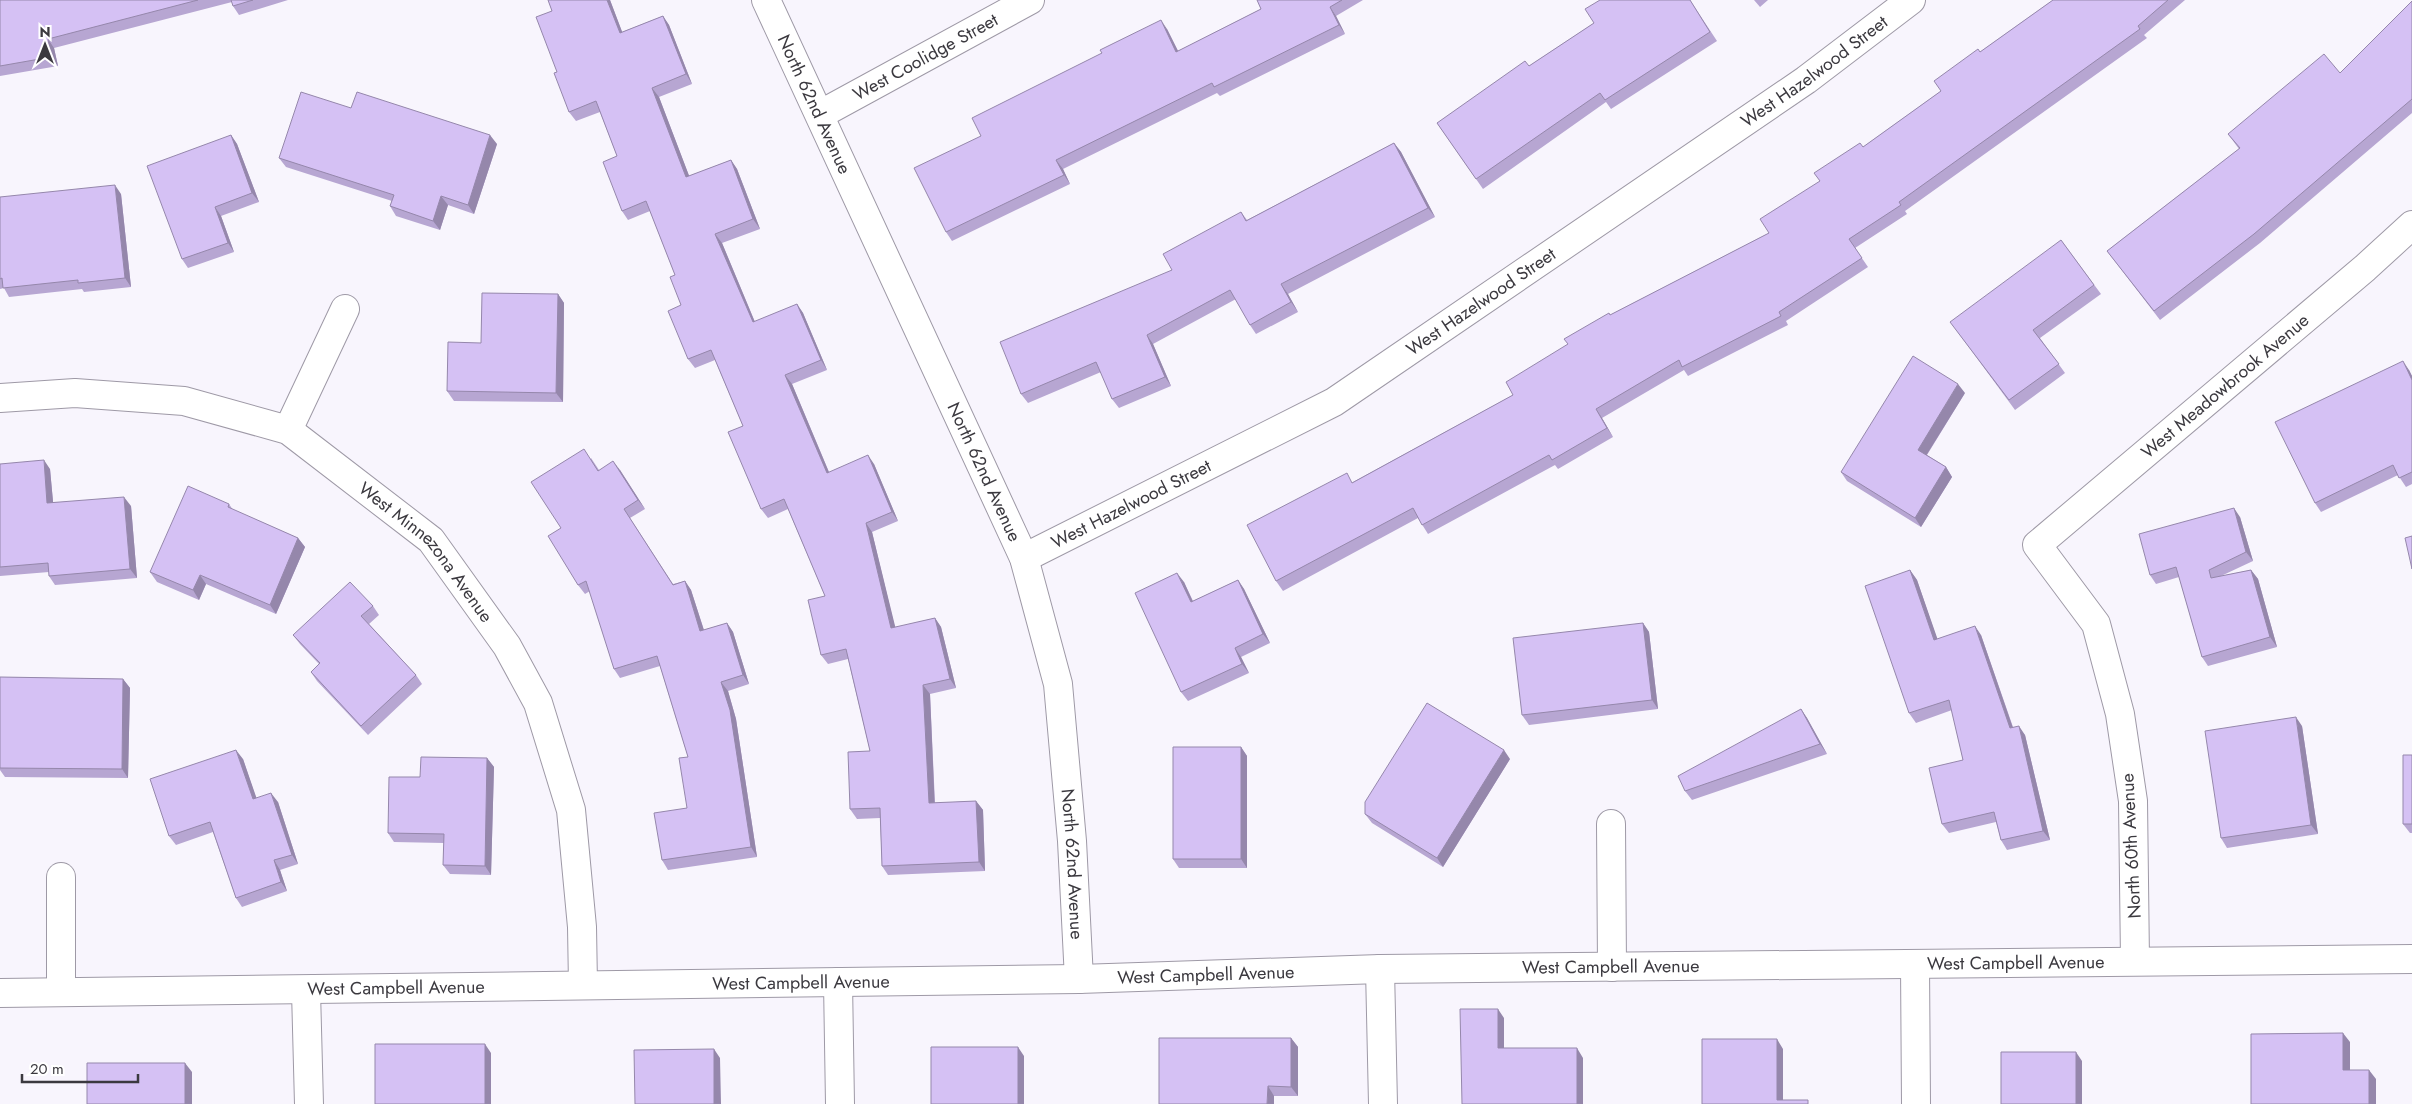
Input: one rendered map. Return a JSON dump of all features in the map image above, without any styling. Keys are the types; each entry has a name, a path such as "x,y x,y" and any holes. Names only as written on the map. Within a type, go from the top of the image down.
{"street":[{"name":"North 62nd Avenue","path":"766,0 821,114 1024,558 1058,684 1072,841 1079,979"},
{"name":"West Coolidge Street","path":"821,114 1030,0"},
{"name":"West Hazelwood Street","path":"1024,558 1334,402 1806,80 1911,0"},
{"name":"West Meadowbrook Avenue","path":"2037,545 2365,268 2412,225"},
{"path":"288,430 345,309"},
{"name":"West Minnezona Avenue","path":"0,398 75,393 184,401 288,430 431,540 506,646 538,703 571,810 582,927 583,985"},
{"name":"North 60th Avenue","path":"2037,545 2096,624 2120,714 2133,801 2135,961"},
{"path":"1611,824 1612,967"},
{"path":"61,877 61,992"},
{"name":"West Campbell Avenue","path":"0,993 306,991 583,985 1079,979 1380,969 2412,959"},
{"path":"1915,964 1916,1104"},
{"path":"1380,969 1383,1104"},
{"path":"838,982 840,1104"},
{"path":"306,991 309,1104"}],"building":[{"path":"0,0 198,0 48,39 51,57 0,66"},
{"path":"231,0 253,0 233,6"},
{"path":"548,0 607,0 620,33 663,16 686,74 652,88 686,177 731,160 753,219 715,234 753,322 797,304 821,360 785,375 827,473 868,455 892,512 866,523 891,628 935,618 950,679 923,685 929,803 976,801 979,862 882,866 880,808 850,809 848,752 870,751 846,649 821,655 808,600 825,596 784,499 761,509 728,432 743,426 711,350 688,359 668,311 681,305 670,277 675,275 646,201 622,211 603,162 617,156 596,101 569,112 554,73 557,72 536,17 552,11"},
{"path":"1257,0 1342,0 1330,7 1339,25 1214,87 1212,83 1056,160 1064,175 946,232 914,168 981,136 972,118 1102,53 1100,50 1161,20 1176,52 1261,9"},
{"path":"1600,0 1690,0 1710,32 1605,100 1600,93 1476,179 1437,123 1525,61 1529,66 1594,23 1585,9"},
{"path":"2053,0 2168,0 2138,26 2140,29 1899,202 1901,205 1849,239 1862,258 1779,312 1781,316 1682,367 1679,360 1596,409 1607,428 1552,460 1549,455 1422,525 1413,508 1276,581 1247,525 1347,473 1352,483 1513,395 1506,382 1568,344 1564,339 1609,313 1610,315 1769,233 1760,219 1820,181 1814,173 1860,143 1863,147 1941,91 1934,81 1978,49 1980,52"},
{"path":"2412,1 2412,99 2254,234 2154,311 2107,251 2240,148 2228,134 2324,54 2340,73"},
{"path":"301,92 351,108 357,92 490,135 468,205 441,196 433,221 390,206 394,195 279,158"},
{"path":"231,135 252,193 215,207 228,243 182,259 147,166"},
{"path":"1394,143 1428,208 1281,284 1291,302 1250,325 1230,290 1147,335 1165,377 1112,399 1096,362 1021,394 1000,342 1172,270 1163,254 1241,212 1246,221"},
{"path":"115,185 125,278 78,283 78,280 3,288 2,278 0,279 0,197"},
{"path":"2061,240 2094,285 2033,330 2059,364 2009,400 1950,322"},
{"path":"482,293 558,294 556,393 447,391 448,342 481,343"},
{"path":"1913,356 1958,384 1918,450 1946,467 1915,518 1841,472"},
{"path":"2403,361 2412,380 2412,472 2399,478 2393,465 2315,503 2275,422"},
{"path":"584,449 598,471 613,461 638,500 624,509 673,585 685,581 700,631 727,623 743,675 721,682 730,710 751,847 662,860 654,813 687,808 679,758 688,757 657,656 614,669 586,581 578,585 548,536 561,528 531,482"},
{"path":"44,460 47,503 124,497 130,569 49,576 48,563 0,567 0,464"},
{"path":"188,486 229,504 228,507 298,538 270,605 200,575 193,590 150,572"},
{"path":"2234,508 2246,552 2209,570 2211,578 2251,570 2270,637 2202,657 2176,567 2150,575 2139,534"},
{"path":"2412,536 2412,569 2405,538"},
{"path":"1910,570 1934,640 1975,626 2010,728 2019,726 2043,831 2001,840 1994,812 1942,824 1929,768 1963,760 1949,700 1909,713 1865,586"},
{"path":"1177,573 1191,602 1238,580 1263,634 1235,648 1242,664 1181,692 1135,593"},
{"path":"350,582 373,606 361,616 416,675 361,726 311,672 320,663 293,635"},
{"path":"1643,623 1652,700 1522,715 1513,638"},
{"path":"0,677 123,679 122,769 0,768"},
{"path":"1427,703 1504,750 1437,858 1365,814 1365,802"},
{"path":"1801,709 1820,744 1685,791 1678,776"},
{"path":"2296,717 2311,825 2221,838 2205,731"},
{"path":"1173,747 1241,747 1241,859 1173,859"},
{"path":"236,750 253,799 271,793 292,855 274,860 281,882 236,898 210,822 169,836 150,779"},
{"path":"2403,755 2412,755 2412,824 2403,824"},
{"path":"421,757 487,758 485,866 443,865 444,834 388,833 389,777 420,777"},
{"path":"1460,1009 1498,1009 1498,1048 1577,1048 1577,1104 1462,1104"},
{"path":"2343,1033 2343,1070 2369,1070 2369,1104 2251,1104 2251,1034"},
{"path":"1159,1038 1291,1038 1291,1087 1268,1086 1267,1104 1159,1104"},
{"path":"1702,1039 1777,1039 1777,1100 1808,1100 1808,1104 1702,1104"},
{"path":"375,1044 485,1044 485,1104 375,1104"},
{"path":"931,1047 1018,1047 1018,1104 931,1104"},
{"path":"714,1049 714,1104 635,1104 634,1050"},
{"path":"2001,1052 2076,1052 2076,1104 2001,1104"},
{"path":"87,1063 185,1063 185,1104 87,1104"}]}
